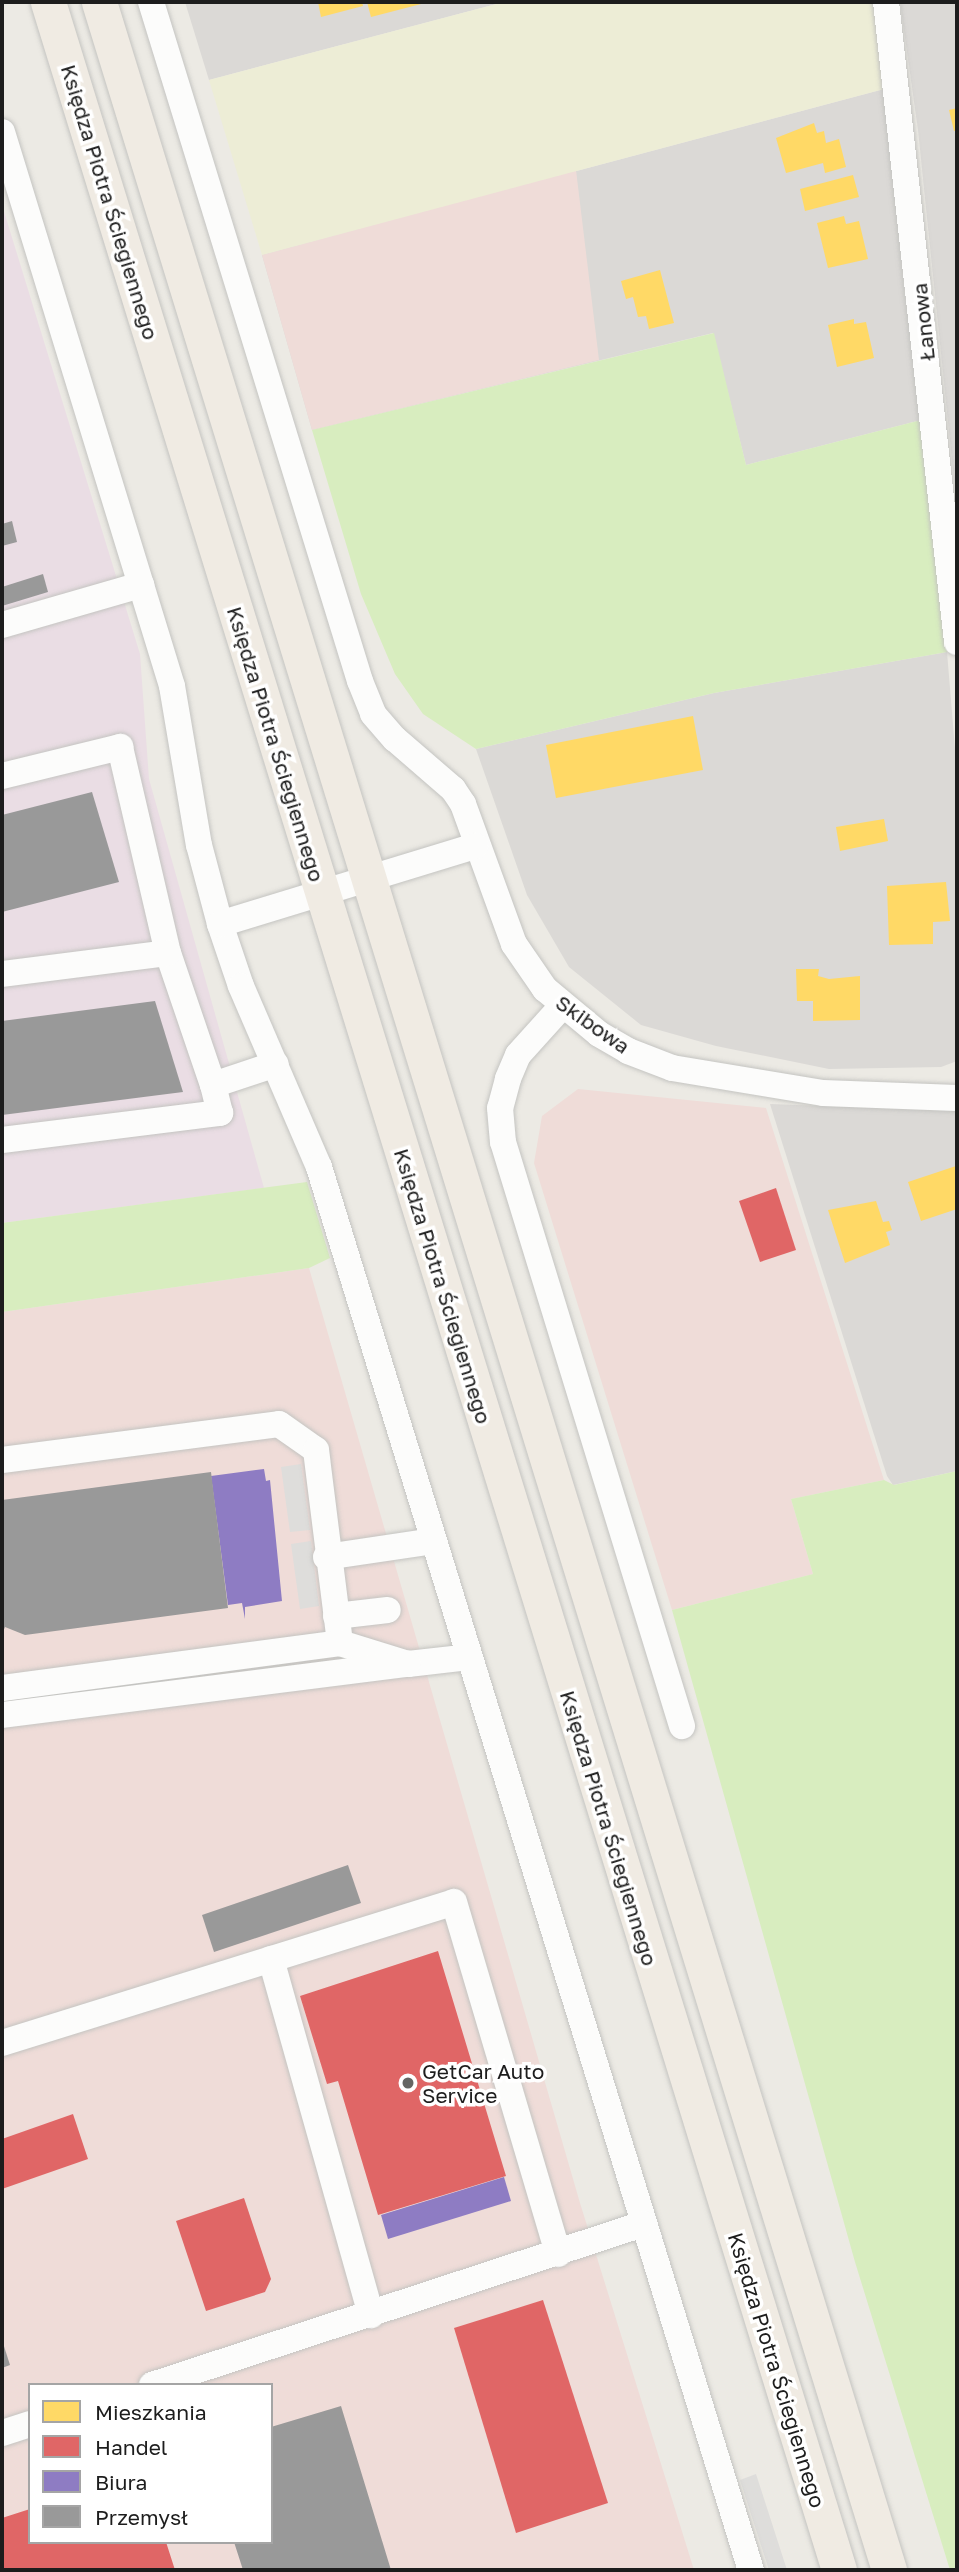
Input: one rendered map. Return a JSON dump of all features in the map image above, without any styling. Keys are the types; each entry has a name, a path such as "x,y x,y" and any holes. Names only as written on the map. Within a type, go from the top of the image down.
{"main road":[{"name":"Księdza Piotra Ściegiennego","path":"48,2 839,2570"},
{"path":"99,2 889,2570"}],"street":[{"name":"Skibowa","path":"151,2 360,681 373,714 388,731 453,789 472,824 475,846 514,944 545,989 628,1051 672,1068 823,1093 957,1098"},
{"name":"Łanowa","path":"886,2 957,642"},
{"path":"2,132 172,686 199,845 220,924 241,986 319,1167 751,2570"},
{"path":"2,625 141,585"},
{"path":"2,776 120,747 168,953 220,1113 2,1140"},
{"path":"220,924 475,846"},
{"path":"2,974 168,953"},
{"path":"563,1005 518,1055 500,1108 503,1142 682,1726"},
{"path":"213,1085 276,1064"},
{"path":"2,1460 279,1424 316,1450 326,1557 340,1643"},
{"path":"326,1557 433,1542"},
{"path":"336,1616 388,1610"},
{"path":"2,1688 340,1643 408,1664"},
{"path":"2,1715 468,1657"},
{"path":"2,2043 454,1902 558,2254"},
{"path":"271,1959 371,2315"},
{"path":"158,2383 643,2224"},
{"path":"2,2433 28,2425"}],"shaded area":[{"path":"185,2 504,2 209,80"},
{"path":"900,2 957,2 957,509 918,130"},
{"path":"884,89 905,297 925,419 746,465 713,333 312,430 262,255"},
{"path":"576,170 599,360 312,430 262,255"},
{"path":"2,205 140,654 149,779 264,1188 2,1223"},
{"path":"947,652 957,773 957,1061 941,1067 829,1069 716,1046 641,1025 569,967 527,895 476,749 714,693"},
{"path":"578,1089 766,1108 884,1480 791,1499 813,1574 672,1610 534,1163 542,1116"},
{"path":"770,1104 957,1111 957,1471 893,1485 887,1476"},
{"path":"309,1268 580,2203 694,2570 2,2570 2,1312"},
{"path":"301,1464 310,1530 290,1532 281,1467"},
{"path":"311,1541 319,1606 300,1609 291,1544"},
{"path":"756,2474 787,2570 769,2570 740,2480"}],"green space":[{"path":"504,2 874,2 884,89 262,255 209,80"},
{"path":"714,333 746,465 925,419 947,652 714,693 476,749 423,714 395,674 361,594 312,430"},
{"path":"307,1182 330,1258 309,1268 2,1312 2,1223"},
{"path":"957,1471 957,2570 950,2570 855,2262 672,1610 813,1574 791,1499 884,1480 894,1485"}],"building: Mieszkania":[{"path":"318,2 362,2 363,6 321,17"},
{"path":"367,2 425,2 425,3 371,17"},
{"path":"957,108 957,130 954,131 949,110"},
{"path":"814,123 817,133 824,131 826,143 839,139 846,167 825,173 823,163 786,173 776,138"},
{"path":"853,175 859,197 805,211 800,189"},
{"path":"844,216 846,224 859,221 868,259 828,268 817,223"},
{"path":"660,270 674,323 649,329 646,316 638,317 633,297 626,299 621,281"},
{"path":"854,319 854,324 866,322 874,358 837,367 828,325"},
{"path":"693,716 703,770 556,798 546,745"},
{"path":"884,819 888,841 840,851 836,827"},
{"path":"946,882 950,921 933,922 933,944 889,945 887,886"},
{"path":"796,969 819,969 818,976 829,979 860,976 860,1020 813,1021 813,1001 797,1001"},
{"path":"956,1166 957,1209 921,1221 908,1182"},
{"path":"876,1201 883,1222 889,1221 892,1230 886,1232 890,1245 845,1263 828,1210"}],"building: Handel":[{"path":"776,1188 796,1250 760,1262 739,1201"},
{"name":"GetCar Auto Service","path":"438,1951 506,2176 378,2215 338,2081 327,2084 300,1996"},
{"path":"73,2114 88,2159 2,2189 2,2139"},
{"path":"244,2198 271,2279 265,2292 206,2311 176,2221"},
{"path":"543,2300 608,2503 516,2533 454,2328"},
{"path":"28,2510 28,2544 167,2544 175,2570 2,2570 2,2518"}],"building: Biura":[{"path":"264,1469 266,1481 270,1480 282,1601 245,1607 245,1619 242,1603 228,1605 211,1476"},
{"path":"504,2177 511,2201 388,2239 381,2215"}],"building: Przemysł":[{"path":"12,521 17,542 2,546 2,524"},
{"path":"43,574 48,592 2,606 2,587"},
{"path":"92,792 119,882 2,912 2,815"},
{"path":"155,1001 183,1092 2,1115 2,1021"},
{"path":"211,1472 228,1608 25,1635 5,1627 2,1634 2,1500"},
{"path":"348,1865 361,1903 214,1952 202,1915"},
{"path":"2,2340 10,2365 2,2368"},
{"path":"341,2406 391,2570 243,2570 235,2544 273,2544 273,2426"}],"place":[{"name":"GetCar Auto Service","path":"408,2083"}]}
